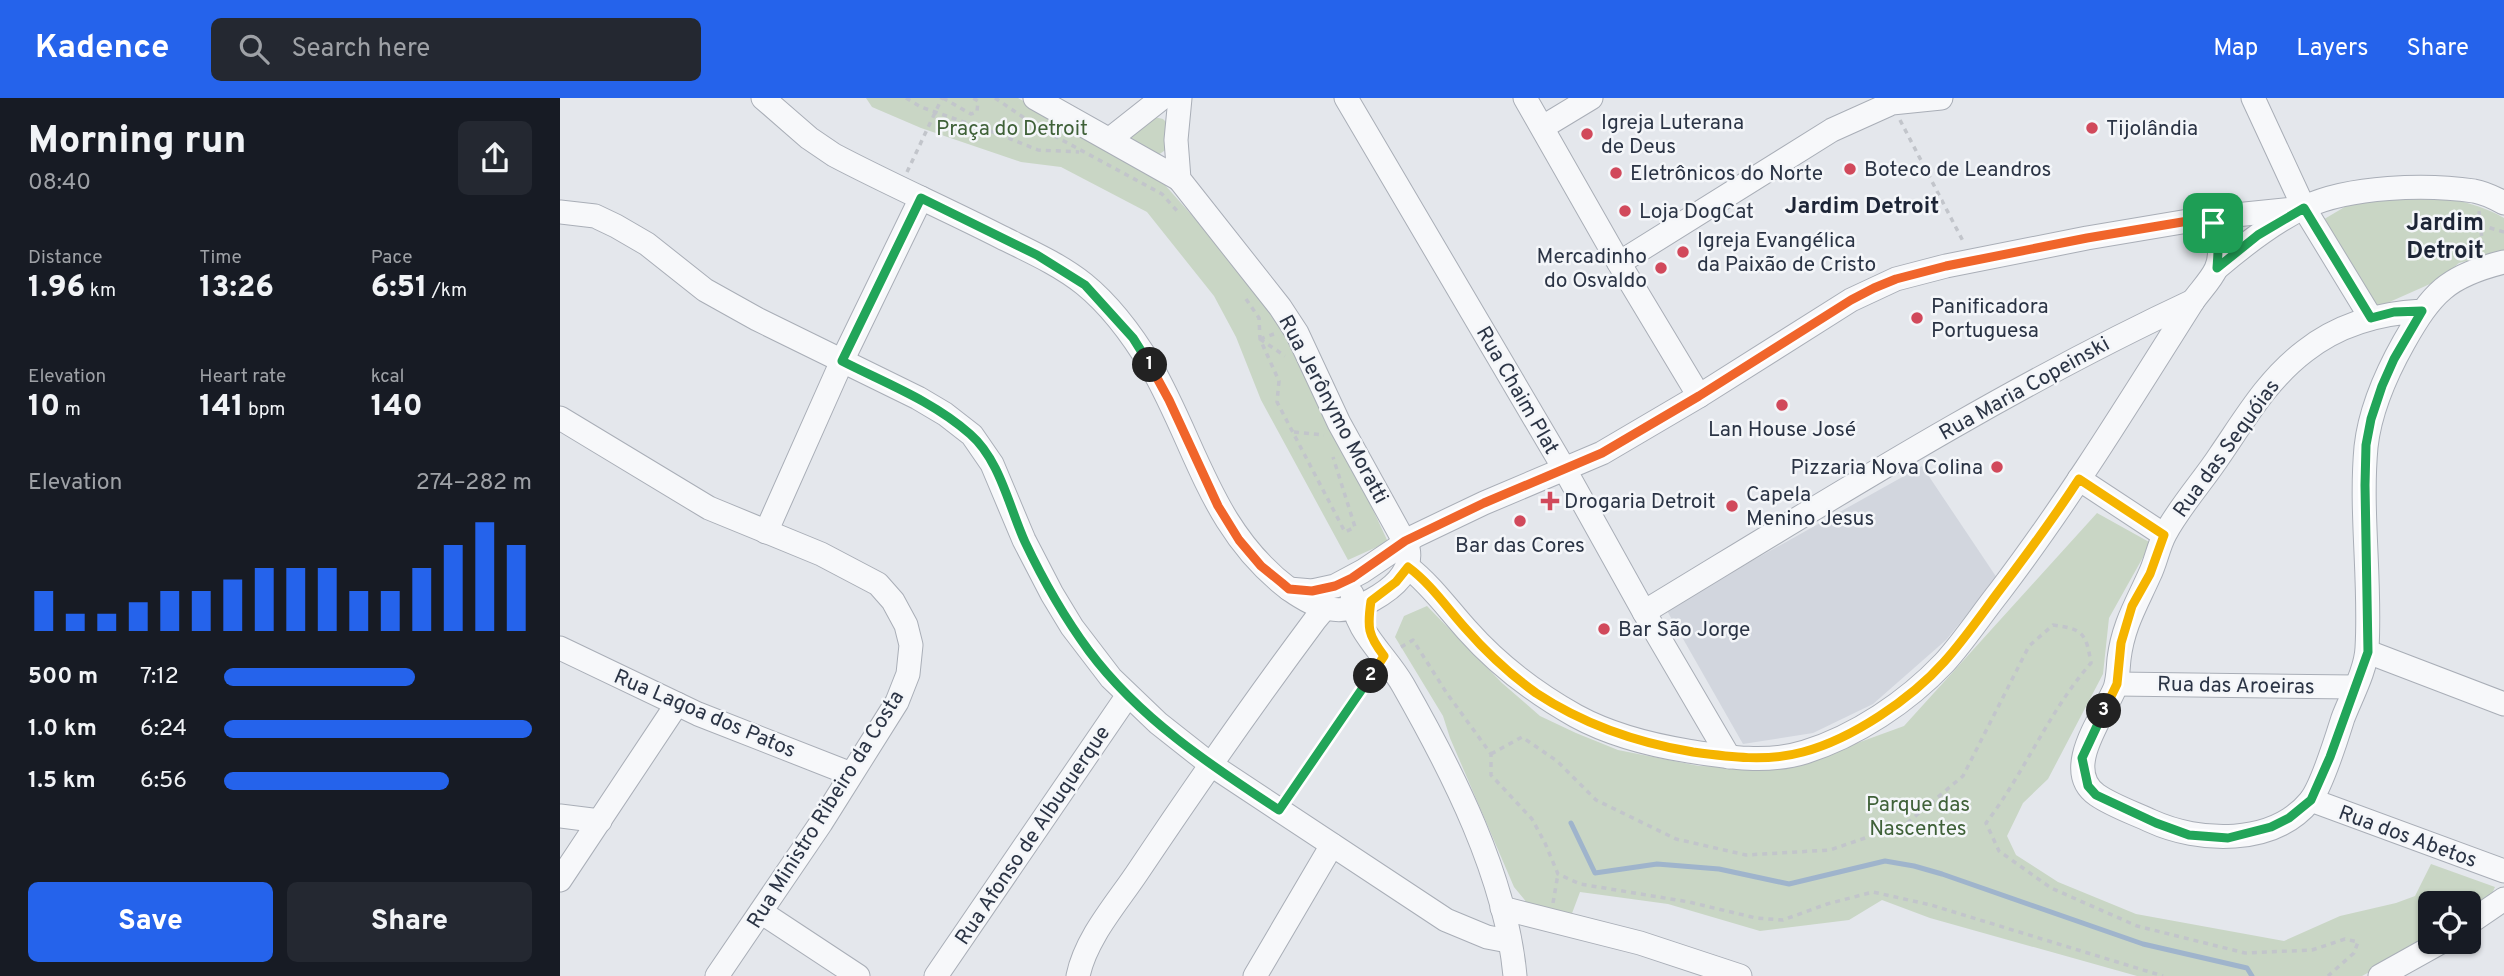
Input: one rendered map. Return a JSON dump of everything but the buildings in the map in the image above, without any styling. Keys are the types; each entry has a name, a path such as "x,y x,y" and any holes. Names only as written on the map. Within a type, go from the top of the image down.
{"street":[{"path":"763,98 809,138 834,155 1061,268 1085,285 1133,338 1151,367 1218,506 1239,540 1261,566 1304,600 1325,608 1362,604 1396,582 1408,567 1409,554 1405,541"},
{"path":"1035,98 1179,180"},
{"path":"1110,139 1162,98"},
{"path":"1179,180 1176,140 1180,98"},
{"name":"Rua Chaim Plat","path":"1346,98 1565,470 1729,757"},
{"path":"1525,98 1699,396"},
{"path":"1543,127 1591,98"},
{"path":"1619,263 1832,131 1892,103 1941,98"},
{"path":"2253,98 2304,208 2371,318"},
{"name":"Rua Jerônymo Moratti","path":"1179,180 1280,307 1297,333 1339,424 1405,541"},
{"path":"1289,589 1312,591 1342,582 1363,571 1405,541 1484,503 1602,453 1699,396 1851,300 1896,279 2087,238 2211,225 2304,208 2343,195 2431,188 2476,192 2504,203"},
{"path":"766,532 842,361 921,198"},
{"path":"1408,567 1420,576 1500,663 1546,698 1579,718 1623,735 1672,748 1761,759 1803,752 1853,732 1901,701 1943,663 2035,545 2217,268 2258,235 2304,208"},
{"path":"560,212 595,216 616,226 647,244 705,290 945,414 972,435 992,464 1024,540 1072,627 1128,695 1210,764 1446,920 1486,937 1508,941"},
{"path":"2211,225 2217,268"},
{"path":"2311,800 2330,757 2368,652 2366,445 2382,386 2422,311 2442,288 2458,278 2495,265"},
{"name":"Rua Maria Copeinski","path":"1644,612 1981,410 2096,347 2193,301"},
{"name":"Rua das Sequóias","path":"2311,800 2289,818 2251,833 2219,837 2189,835 2096,795 2088,786 2082,758 2117,684 2121,643 2132,606 2150,574 2164,535 2256,400 2277,376 2326,337 2371,318 2394,312 2422,311"},
{"name":"Rua Ministro Ribeiro da Costa","path":"560,418 709,508 821,554 878,584 893,601 906,625 911,645 908,674 897,702 717,976"},
{"path":"2079,479 2164,535"},
{"path":"1363,571 1353,586 1362,604 1361,627 1378,647 1402,684 1460,796 1490,869 1502,908 1515,976"},
{"path":"1078,976 1081,963 1099,930 1210,764 1325,608"},
{"name":"Rua Lagoa dos Patos","path":"560,648 677,704 851,774"},
{"path":"2368,652 2504,704"},
{"name":"Rua das Aroeiras","path":"2117,684 2354,687"},
{"name":"Rua Afonso de Albuquerque","path":"936,976 1128,695"},
{"path":"560,880 677,704"},
{"name":"Rua dos Abetos","path":"2311,800 2504,871"},
{"path":"560,816 600,821"},
{"path":"1255,976 1332,845"},
{"path":"2481,915 2504,900"},
{"path":"1502,908 1640,943 1711,971 1736,976"},
{"path":"761,912 858,976"},
{"path":"2380,976 2419,954"}],"path":[{"path":"906,98 936,113 1038,150 1083,152"},
{"path":"899,187 942,98 971,114 977,112 978,101 973,98"},
{"path":"995,98 1036,126 1161,194 1184,219"},
{"path":"1892,103 1973,261"},
{"path":"2476,192 2480,225 2495,265"},
{"path":"2480,225 2504,232"},
{"path":"1241,292 1259,318 1260,339 1279,381 1277,402 1345,532 1355,527 1332,453"},
{"path":"1260,339 1289,359"},
{"path":"1319,422 1328,444"},
{"path":"1293,432 1324,435"},
{"path":"1491,754 1522,737 1557,761 1595,800 1676,839 1746,855 1830,850 1906,824 1963,776 2029,646 2053,625 2075,628 2087,639 2091,663 2072,684 2006,797 1986,823 1999,851 2051,888 2137,926 2245,953 2312,950 2345,939 2358,942 2354,953 2328,976"},
{"path":"1279,810 1378,647 1413,640 1446,692 1491,754 1491,775 1532,819 1545,843 1558,874 1550,921"},
{"path":"1558,874 1580,884 1689,902 1756,918 1783,920 1827,904 1873,892 1931,905 2163,976"}],"shaded area":[{"path":"1922,466 1997,578 1946,640 1873,704 1813,733 1743,744 1666,609"}],"green space":[{"name":"Praça do Detroit","path":"866,98 1018,98 1165,185 1261,293 1300,353 1388,542 1348,560 1261,400 1236,337 1214,296 1147,212 1061,167 1021,162 921,128 872,107"},
{"path":"1150,116 1163,119 1168,124 1167,149 1155,157 1132,145 1131,131"},
{"path":"2397,193 2439,197 2479,206 2504,218 2504,251 2459,263 2439,280 2376,308 2321,221 2348,205"},
{"name":"Parque das Nascentes","path":"2097,513 2151,543 2109,618 2103,674 2048,779 2023,803 2007,836 2016,855 2058,882 2136,914 2284,941 2340,916 2415,896 2431,864 2495,887 2489,900 2481,906 2481,891 2418,891 2418,946 2362,976 2137,976 1930,918 1882,900 1849,920 1760,931 1668,904 1580,892 1571,916 1528,904 1514,887 1443,716 1395,637 1404,616 1427,606 1502,683 1540,716 1618,750 1699,766 1786,769 1904,726"}],"waterway":[{"path":"1571,823 1595,873 1657,864 1719,869 1789,884 1885,861 1942,874 2143,944 2247,968 2252,976"}],"place":[{"name":"Tijolândia","path":"2092,128"},
{"name":"Igreja Luterana de Deus","path":"1587,134"},
{"name":"Boteco de Leandros","path":"1850,169"},
{"name":"Eletrônicos do Norte","path":"1616,173"},
{"name":"Loja DogCat","path":"1625,211"},
{"name":"Igreja Evangélica da Paixão de Cristo","path":"1683,252"},
{"name":"Mercadinho do Osvaldo","path":"1661,268"},
{"name":"Panificadora Portuguesa","path":"1917,318"},
{"name":"Lan House José","path":"1782,405"},
{"name":"Pizzaria Nova Colina","path":"1997,467"},
{"name":"Drogaria Detroit","path":"1550,501"},
{"name":"Capela Menino Jesus","path":"1732,506"},
{"name":"Bar das Cores","path":"1520,521"},
{"name":"Bar São Jorge","path":"1604,629"}],"district":[{"name":"Jardim Detroit","path":"1862,205"},
{"name":"Jardim Detroit","path":"2445,236"}],"route":[{"path":"921,198 978,225 1061,268 1085,285 1109,310 1133,338 1151,367 1218,506 1239,540 1261,566 1289,589 1312,591 1335,586 1352,578 1405,541 1484,503 1602,453 1644,430 1851,300 1896,279 1946,266 2087,238 2206,218 2213,223 2217,231 2217,268 2258,235 2304,208 2371,318 2394,312 2422,311 2394,359 2382,386 2366,445 2368,652 2363,669 2311,800 2289,818 2271,827 2228,838 2189,835 2156,823 2096,795 2088,786 2082,758 2117,684 2121,643 2132,606 2150,574 2164,535 2079,479 2035,545 1943,663 1901,701 1853,732 1803,752 1761,759 1672,748 1623,735 1579,718 1535,692 1500,663 1420,576 1408,567 1396,582 1371,601 1371,638 1384,656 1279,810 1210,764 1158,723 1111,678 1072,627 1052,594 1024,540 992,464 972,435 918,398 842,361 921,198"}]}
